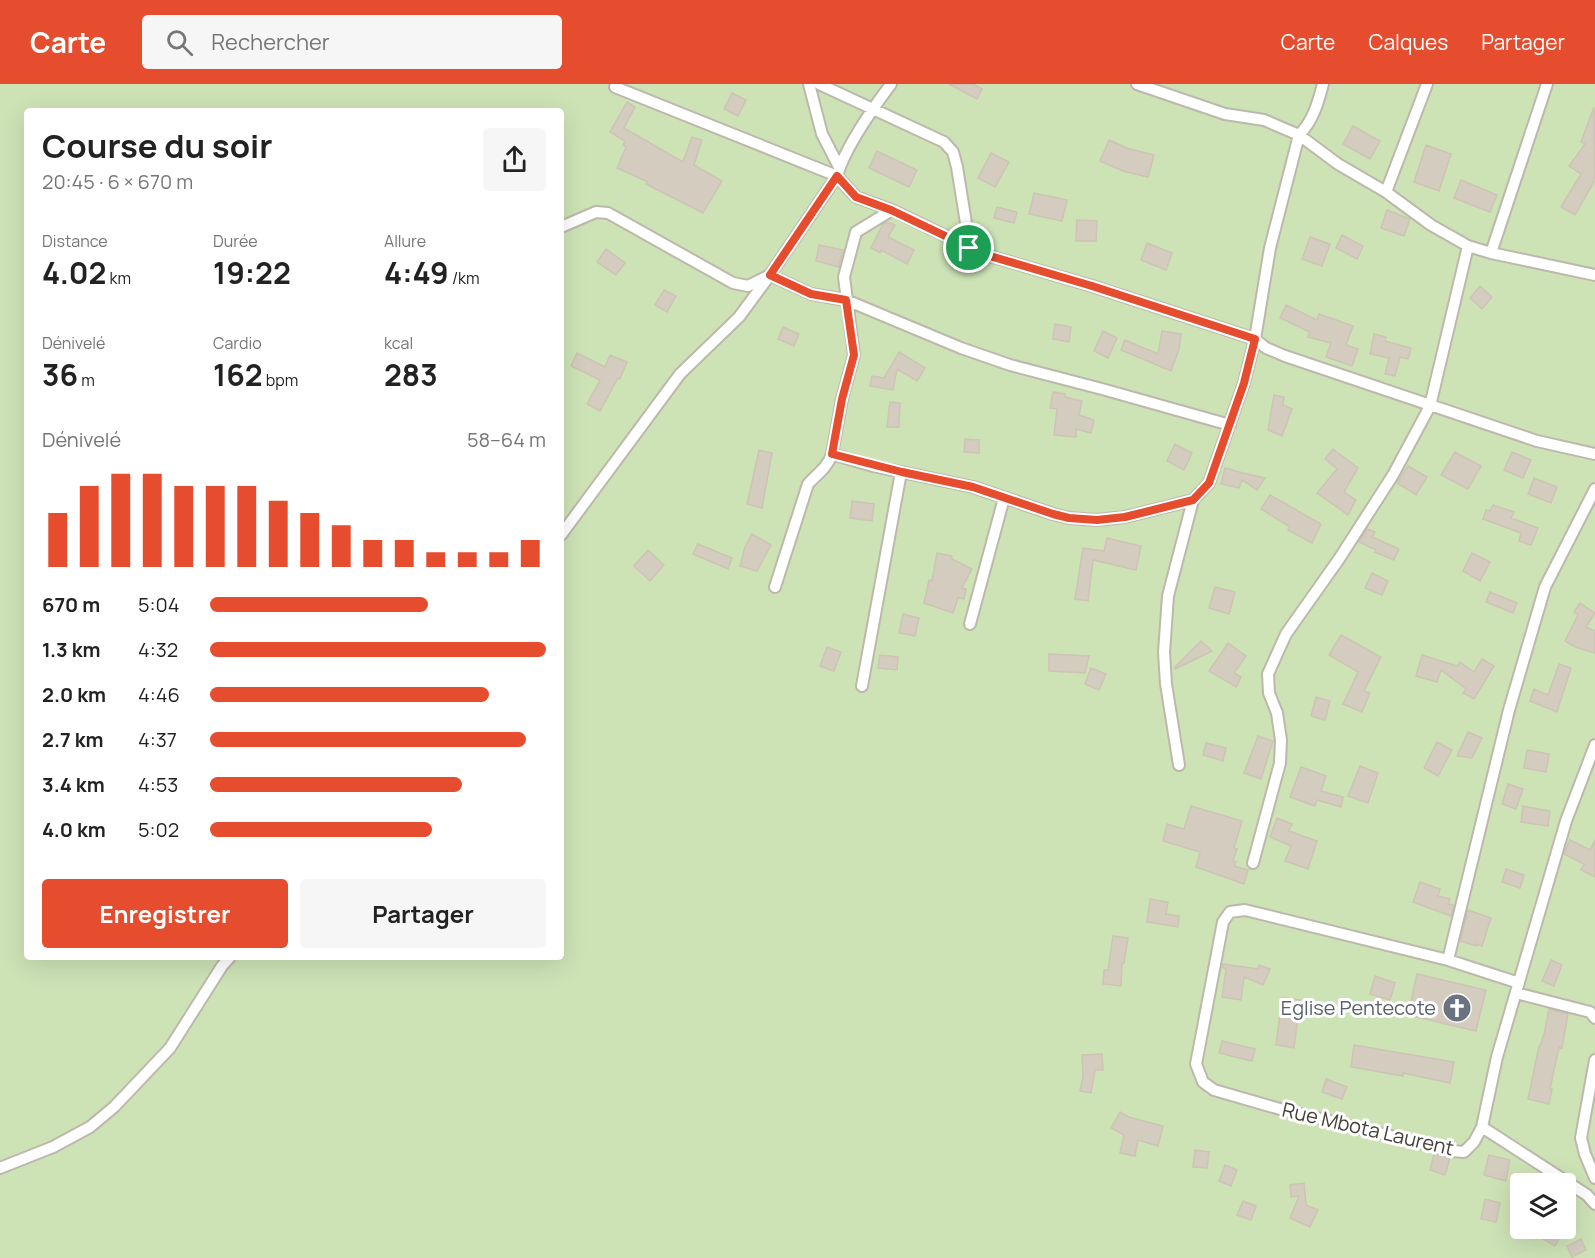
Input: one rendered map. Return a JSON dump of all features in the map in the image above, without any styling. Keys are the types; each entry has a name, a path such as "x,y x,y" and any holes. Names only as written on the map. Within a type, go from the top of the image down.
{"street":[{"path":"809,84 822,134 838,171 856,197 891,210 969,248 1255,339 1266,348 1285,356 1430,406 1537,441 1595,453"},
{"path":"819,84 944,142 953,152 957,167 969,248"},
{"path":"564,531 680,374 739,317 770,275 838,171 873,109 891,84"},
{"path":"1137,84 1226,114 1264,120 1299,135 1338,164 1386,192 1431,225 1468,246 1491,253 1595,274"},
{"path":"1179,765 1166,684 1164,652 1168,596 1193,500 1209,483 1244,383 1255,339 1270,248 1299,135 1306,128 1316,108 1323,84"},
{"path":"1386,192 1427,84"},
{"path":"1491,253 1547,84"},
{"path":"615,87 838,171"},
{"path":"775,587 808,484 817,474 827,468 832,454 842,399 854,355 844,277 856,232 891,210"},
{"path":"564,226 596,212 608,213 733,283 748,286 770,275"},
{"path":"1253,863 1280,763 1281,740 1277,714 1269,693 1268,674 1286,634 1339,559 1393,475 1430,406 1468,246"},
{"path":"770,275 811,294 846,300 929,335 1010,365 1230,425"},
{"path":"832,454 973,487 1053,514 1097,520 1125,517 1193,500"},
{"path":"862,686 902,472"},
{"path":"1595,489 1545,587 1509,710 1448,960 1518,988 1590,1012 1595,1018"},
{"path":"970,624 1004,498"},
{"path":"1482,1126 1497,1057 1566,821 1595,745"},
{"name":"Rue Mbota Laurent","path":"1448,960 1245,910 1230,912 1223,922 1196,1064 1203,1082 1214,1090 1280,1109 1452,1151 1464,1152 1474,1142 1482,1126 1587,1196 1595,1204"},
{"path":"0,1168 53,1147 90,1127 114,1107 170,1047 228,960"},
{"path":"1595,1060 1581,1138 1595,1178"}],"green space":[{"path":"0,84 1595,84 1595,1258 0,1258"}],"building":[{"path":"949,84 973,84 982,89 977,99"},
{"path":"732,93 746,100 738,116 724,109"},
{"path":"627,102 635,107 624,128 683,162 692,137 702,140 694,165 722,181 703,213 646,184 648,182 617,168 626,147 623,145 625,141 610,132"},
{"path":"1594,107 1595,180 1575,215 1561,207 1581,174 1569,166 1585,144 1581,142"},
{"path":"1353,126 1380,141 1370,159 1343,144"},
{"path":"1109,140 1127,148 1154,155 1148,177 1123,171 1100,161"},
{"path":"1426,145 1451,154 1439,191 1414,182"},
{"path":"877,151 917,170 909,187 869,168"},
{"path":"991,153 1009,162 995,187 978,178"},
{"path":"1461,180 1497,195 1490,212 1454,198"},
{"path":"1034,193 1067,200 1062,221 1029,214"},
{"path":"997,207 1017,212 1014,223 994,218"},
{"path":"1387,210 1410,219 1404,236 1381,228"},
{"path":"1077,220 1097,221 1096,241 1076,241"},
{"path":"888,222 895,225 888,237 914,250 907,264 881,250 880,253 871,248 883,224"},
{"path":"1342,235 1363,246 1357,259 1336,248"},
{"path":"1310,237 1330,244 1322,266 1302,259"},
{"path":"1147,243 1172,253 1166,270 1141,260"},
{"path":"819,245 843,250 839,267 816,261"},
{"path":"606,249 625,263 616,275 597,262"},
{"path":"1480,286 1492,297 1482,309 1470,298"},
{"path":"664,290 676,296 667,312 655,305"},
{"path":"1286,305 1317,320 1319,314 1353,326 1346,345 1358,349 1352,366 1326,357 1331,343 1308,337 1310,332 1280,318"},
{"path":"1055,324 1071,327 1069,342 1053,339"},
{"path":"783,327 799,334 794,346 778,339"},
{"path":"1103,331 1117,338 1108,358 1094,351"},
{"path":"1162,331 1181,334 1179,349 1171,371 1121,350 1125,340 1158,354"},
{"path":"1374,334 1386,337 1385,341 1411,348 1408,359 1400,357 1395,376 1385,374 1389,358 1370,354"},
{"path":"899,352 925,368 917,381 897,369 893,390 870,386 872,376 884,378"},
{"path":"577,353 605,367 610,355 627,362 620,379 618,378 600,411 587,404 600,380 571,366"},
{"path":"1053,392 1082,401 1079,415 1094,420 1091,433 1076,429 1076,437 1054,435 1057,409 1050,408"},
{"path":"1274,395 1284,397 1283,405 1292,409 1282,436 1268,430"},
{"path":"890,402 900,403 899,427 887,427"},
{"path":"965,439 979,440 979,453 964,452"},
{"path":"1175,444 1192,453 1184,470 1167,461"},
{"path":"1333,449 1358,468 1344,492 1356,500 1348,515 1317,493 1337,469 1325,459"},
{"path":"759,450 772,453 762,508 747,504"},
{"path":"1455,452 1481,466 1468,489 1441,475"},
{"path":"1512,452 1531,460 1523,478 1504,470"},
{"path":"1408,466 1427,477 1416,495 1397,483"},
{"path":"1225,468 1265,478 1257,490 1242,480 1239,488 1221,484"},
{"path":"1534,478 1557,487 1551,503 1528,494"},
{"path":"1270,495 1321,524 1312,543 1288,530 1290,527 1261,509"},
{"path":"852,501 874,504 872,521 850,518"},
{"path":"1493,505 1514,512 1511,518 1538,528 1531,545 1519,541 1521,533 1483,519 1486,510 1490,511"},
{"path":"1367,529 1375,532 1372,537 1399,549 1394,560 1359,542"},
{"path":"752,534 771,545 757,571 740,566 745,547"},
{"path":"1107,538 1141,546 1136,570 1093,560 1088,601 1075,599 1083,548 1104,551"},
{"path":"698,544 732,558 728,569 693,554"},
{"path":"648,550 664,565 650,581 634,566"},
{"path":"937,553 952,556 952,559 972,569 962,588 966,589 964,599 958,598 953,613 924,603 929,580 932,581"},
{"path":"1472,553 1490,562 1480,581 1463,571"},
{"path":"1372,573 1388,581 1382,595 1365,588"},
{"path":"1215,587 1235,592 1229,614 1209,608"},
{"path":"1490,592 1517,603 1513,613 1486,602"},
{"path":"1580,603 1595,613 1586,627 1595,631 1595,653 1575,647 1565,641 1578,615 1574,612"},
{"path":"903,614 919,618 915,636 899,633"},
{"path":"1341,635 1381,657 1364,691 1370,693 1362,712 1343,704 1358,672 1329,655"},
{"path":"1201,641 1212,651 1175,669 1174,668"},
{"path":"1228,643 1246,656 1234,673 1241,677 1236,687 1209,671"},
{"path":"827,647 841,652 834,671 820,666"},
{"path":"1049,654 1089,656 1085,673 1049,671"},
{"path":"880,655 898,657 897,670 878,668"},
{"path":"1422,655 1457,666 1460,662 1474,672 1482,659 1494,666 1474,699 1463,693 1466,689 1441,670 1437,682 1416,676"},
{"path":"1559,664 1571,668 1557,712 1530,701 1534,689 1548,695"},
{"path":"1091,668 1106,674 1099,690 1085,684"},
{"path":"1316,697 1330,701 1325,720 1311,716"},
{"path":"1468,732 1482,738 1472,758 1457,756"},
{"path":"1258,736 1273,741 1261,779 1244,773"},
{"path":"1437,742 1452,750 1438,776 1424,768"},
{"path":"1206,743 1226,748 1223,761 1203,755"},
{"path":"1527,750 1549,754 1546,772 1524,768"},
{"path":"1360,766 1378,773 1368,803 1348,796"},
{"path":"1301,767 1326,776 1321,791 1343,797 1341,807 1317,800 1315,806 1290,797"},
{"path":"1508,784 1523,789 1516,809 1502,804"},
{"path":"1191,806 1242,821 1234,848 1237,849 1233,861 1236,862 1234,866 1248,870 1244,884 1196,867 1200,852 1163,841 1167,824 1184,829"},
{"path":"1523,806 1550,811 1548,826 1521,822"},
{"path":"1277,818 1292,824 1289,831 1317,841 1308,869 1285,861 1291,846 1270,837"},
{"path":"1570,840 1590,850 1595,840 1595,877 1581,870 1584,864 1564,854"},
{"path":"1506,869 1524,875 1520,888 1502,882"},
{"path":"1420,882 1440,889 1438,896 1450,899 1448,904 1454,905 1451,916 1413,902"},
{"path":"1150,899 1168,902 1166,914 1179,916 1178,927 1147,922"},
{"path":"1468,910 1491,918 1482,946 1460,941"},
{"path":"1113,936 1128,938 1124,963 1122,963 1121,986 1103,984 1104,970 1108,970"},
{"path":"1551,960 1562,965 1554,986 1542,981"},
{"path":"1223,964 1258,969 1259,965 1270,969 1263,985 1244,977 1241,1000 1222,997 1226,969 1222,967"},
{"path":"1417,974 1486,990 1476,1031 1408,1015"},
{"path":"1375,976 1395,983 1390,1000 1370,994"},
{"path":"1282,998 1300,1000 1294,1048 1276,1045"},
{"path":"1549,1009 1568,1014 1562,1048 1559,1047 1550,1089 1552,1089 1549,1104 1528,1099"},
{"path":"1222,1041 1255,1049 1252,1061 1219,1053"},
{"path":"1354,1045 1454,1062 1450,1083 1403,1073 1403,1076 1351,1067"},
{"path":"1102,1054 1103,1070 1095,1070 1091,1093 1080,1091 1083,1076 1082,1055"},
{"path":"1326,1079 1347,1087 1342,1099 1322,1092"},
{"path":"1120,1112 1129,1117 1163,1126 1158,1146 1138,1140 1135,1156 1120,1153 1124,1135 1111,1128"},
{"path":"1195,1150 1209,1152 1207,1168 1193,1167"},
{"path":"1434,1154 1450,1158 1445,1175 1430,1170"},
{"path":"1489,1155 1510,1160 1506,1181 1484,1175"},
{"path":"1225,1165 1237,1170 1231,1186 1219,1181"},
{"path":"1304,1183 1306,1205 1318,1210 1310,1227 1290,1218 1299,1196 1291,1197 1290,1185"},
{"path":"1485,1199 1500,1203 1496,1222 1481,1219"},
{"path":"1243,1201 1256,1206 1251,1220 1237,1215"},
{"path":"1543,1239 1559,1239 1555,1246"},
{"path":"1581,1239 1586,1250 1572,1257 1567,1246"}],"place":[{"name":"Eglise Pentecote","path":"1457,1008"}],"route":[{"path":"837,176 856,197 891,210 969,248 1255,339 1244,383 1209,483 1193,500 1125,517 1097,520 1069,518 973,487 832,454 842,399 854,355 846,300 811,294 770,275 837,176"}]}
